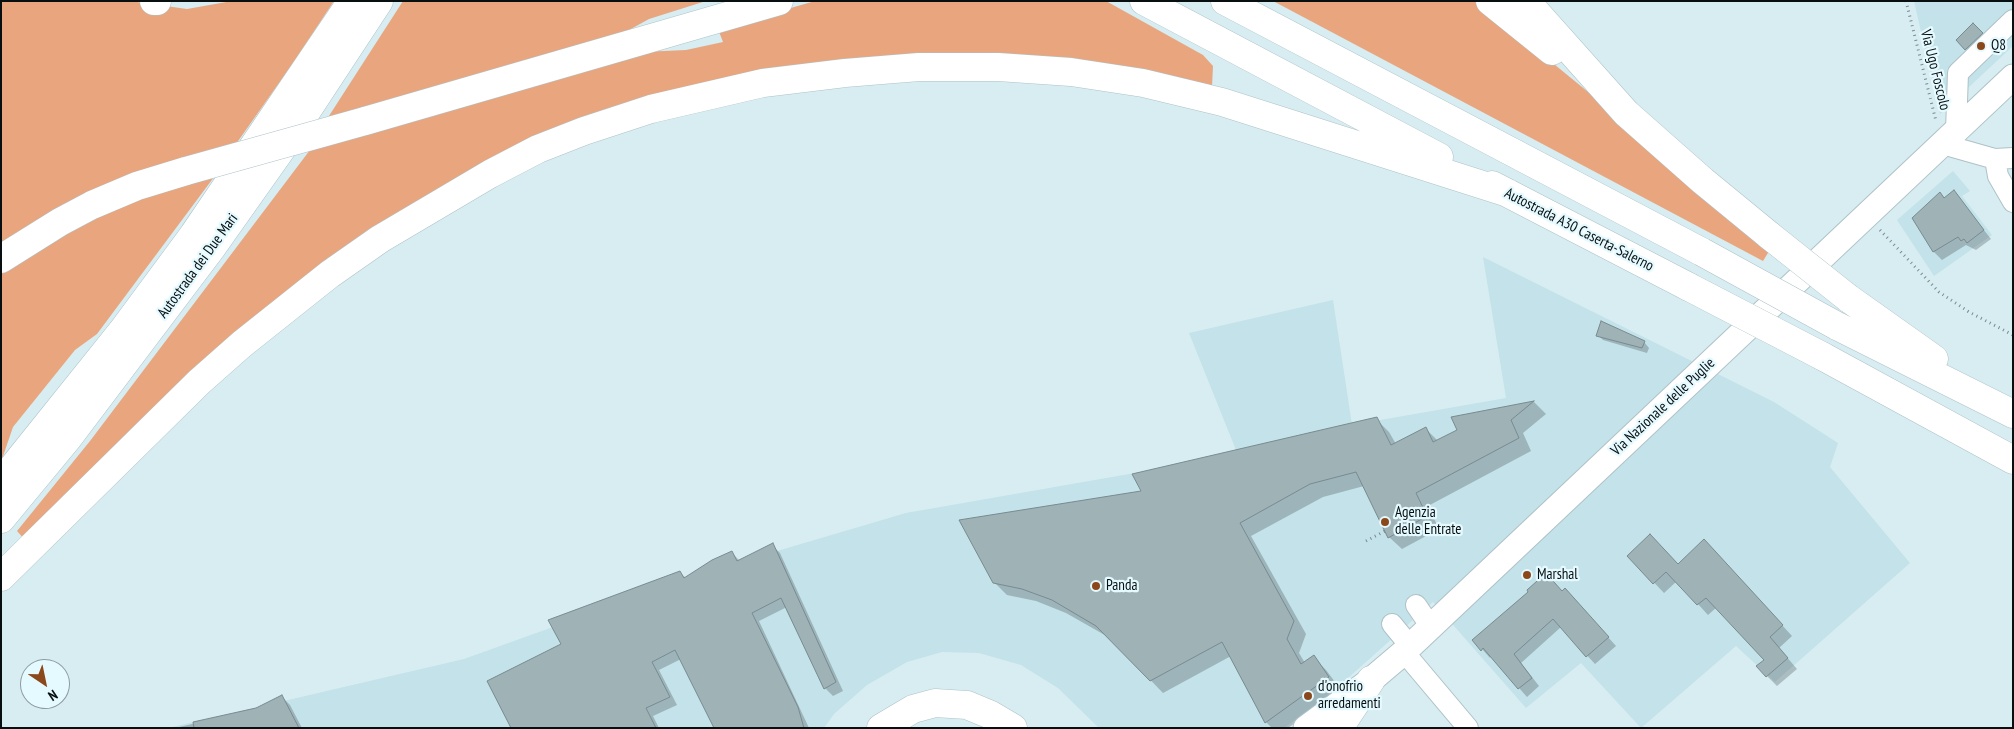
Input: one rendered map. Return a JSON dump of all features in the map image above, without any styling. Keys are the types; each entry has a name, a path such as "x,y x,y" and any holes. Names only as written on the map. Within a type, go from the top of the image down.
{"highway":[{"name":"Autostrada dei Due Mari","path":"1,482 123,330 194,234 352,1"},
{"name":"Autostrada dei Due Mari","path":"1,519 74,430 213,246 288,139 379,1"},
{"path":"1,259 60,222 92,205 137,186 780,1"},
{"name":"Autostrada A30 Caserta-Salerno","path":"1144,1 1822,356 2013,460"},
{"path":"1225,1 1702,252 1837,326 2010,413"},
{"path":"1490,1 1626,113 1703,181 1848,298 2010,413"},
{"path":"1526,1 1626,113"},
{"path":"1,577 199,382 242,344 330,274 404,224 490,174 538,149 584,131 651,109 763,83 845,73 919,67 998,67 1071,72 1143,83 1222,102 1304,126 1508,193"},
{"path":"1339,728 1371,680"},
{"path":"881,728 913,709 935,703 967,705 992,715 1013,728"}],"main road":[{"name":"Via Nazionale delle Puglie","path":"1306,728 1371,680 1407,649 2013,77"}],"street":[{"path":"2013,20 1958,73 1949,137 2004,158 1998,176 2013,202"},
{"path":"1416,605 1431,626"},
{"path":"1392,624 1407,649 1468,728"}],"path":[{"name":"Via Ugo Foscolo","path":"1906,1 1949,137"},
{"path":"1866,215 1939,292 1969,312 2013,335"},
{"path":"1366,540 1385,531"}],"shaded area":[{"path":"1,1 130,1 187,9 232,1 334,1 236,144 1,249"},
{"path":"403,1 706,1 649,19 611,40 327,119"},
{"path":"815,1 1106,1 1203,55 1213,66 1212,87 1070,63 711,83 394,220 25,540 17,531 90,441 313,146 642,52 686,50 723,42 718,29"},
{"path":"1273,1 1474,1 1494,15 1582,87 1771,248 1763,261"},
{"path":"1914,1 2013,1 2013,46 1940,114"},
{"path":"1953,171 1970,191 1962,196 1992,235 1934,276 1897,220"},
{"path":"217,173 97,334 75,350 13,427 1,462 1,271 113,207"},
{"path":"1483,257 1774,402 1838,443 1830,467 1910,563 1775,682 1736,646 1641,728 1581,663 1526,708 1433,602 1328,696 1284,728 1099,728 1058,688 1021,665 979,653 942,652 907,662 867,685 834,714 824,728 168,728 464,659 706,572 906,513 1238,455 1189,333 1333,300 1352,425 1506,398"}],"building":[{"path":"1973,23 1983,33 1965,50 1956,40"},
{"path":"1954,190 1984,230 1967,243 1964,239 1961,241 1958,237 1933,252 1912,218 1940,192 1944,198"},
{"path":"1601,321 1645,341 1642,348 1596,336"},
{"path":"1534,401 1511,420 1519,438 1416,493 1427,516 1388,538 1356,472 1310,484 1240,523 1294,621 1287,639 1301,664 1314,655 1329,677 1265,723 1222,642 1150,681 1096,626 1052,600 1022,589 993,583 959,520 1141,491 1132,474 1377,417 1391,445 1426,427 1433,442 1457,430 1451,417"},
{"path":"1650,534 1678,564 1704,539 1783,625 1770,637 1788,658 1766,677 1756,666 1764,660 1706,598 1697,605 1666,572 1653,584 1627,556"},
{"path":"773,543 836,682 824,689 781,598 752,613 798,707 804,728 714,728 675,650 652,662 670,697 646,708 656,728 511,728 487,681 561,644 548,620 680,571 684,578 712,560 732,551 737,561"},
{"path":"1546,573 1562,591 1565,588 1609,637 1586,657 1553,619 1514,654 1532,678 1518,689 1483,648 1481,651 1472,640 1528,592 1527,590"},
{"path":"282,695 299,728 194,728 193,722 256,708"}],"place":[{"name":"Q8","path":"1981,46"},
{"name":"Agenzia delle Entrate","path":"1385,522"},
{"name":"Marshal","path":"1527,575"},
{"name":"Panda","path":"1096,586"},
{"name":"d'onofrio arredamenti","path":"1308,696"}]}
